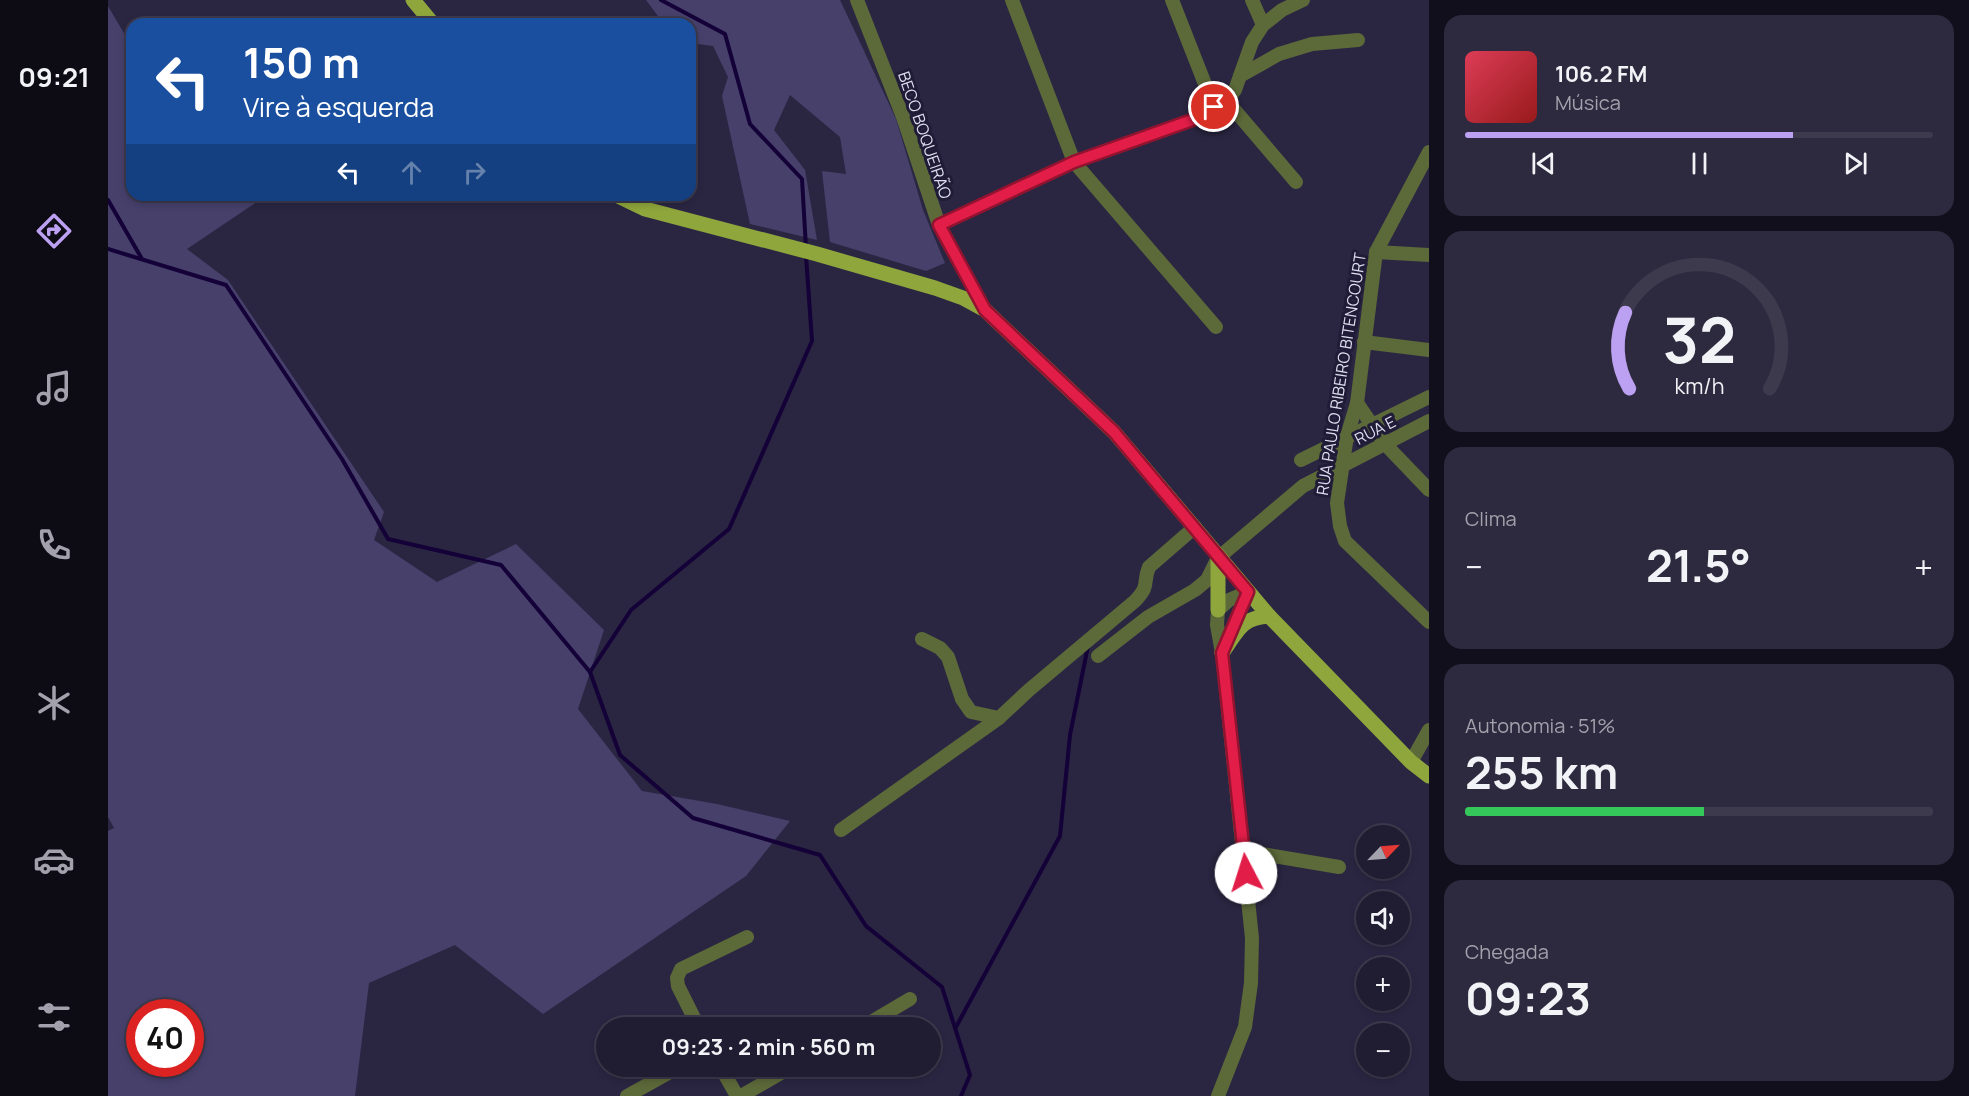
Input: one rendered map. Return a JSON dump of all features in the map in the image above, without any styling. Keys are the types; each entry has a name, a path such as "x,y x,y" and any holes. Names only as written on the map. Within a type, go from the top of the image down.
{"main road":[{"path":"413,0 428,18"},
{"path":"628,201 645,209 935,288 963,298 985,310 1114,432 1269,616 1411,762 1429,776"},
{"path":"1218,558 1218,610"},
{"path":"1222,653 1246,620 1269,616"}],"street":[{"name":"BECO BOQUEIRÃO","path":"857,0 903,117 939,225 985,310"},
{"path":"1012,0 1074,162 1216,327"},
{"path":"1172,0 1220,104 1296,182"},
{"path":"1252,0 1263,25"},
{"path":"939,225 1074,162 1195,119 1220,104 1235,90 1252,42 1263,25 1282,10 1303,0"},
{"path":"1240,76 1279,54 1312,44 1358,40"},
{"name":"RUA PAULO RIBEIRO BITENCOURT","path":"1429,152 1376,252 1357,403 1347,436 1337,503 1340,526 1345,541 1429,622"},
{"path":"1376,252 1429,255"},
{"path":"1364,342 1429,350"},
{"path":"1301,460 1429,397"},
{"path":"1357,403 1385,444 1429,490"},
{"name":"RUA E","path":"1098,656 1148,616 1195,590 1207,579 1218,558 1303,486 1429,421"},
{"path":"841,830 999,718 1135,601 1146,588 1149,567 1195,527"},
{"path":"1218,1096 1245,1027 1251,983 1252,938 1222,653 1217,625 1218,610 1229,600 1248,592"},
{"path":"1222,653 1248,592"},
{"path":"922,639 940,648 948,657 962,699 971,712 999,718"},
{"path":"1411,762 1429,730"},
{"path":"1244,851 1339,867"},
{"path":"694,1017 678,986 677,978 681,969 747,937"},
{"path":"880,1017 910,999"},
{"path":"627,1096 661,1077"},
{"path":"727,1077 739,1096 773,1077"}],"shaded area":[{"path":"646,0 840,0 896,119 923,210 945,263 926,271 830,242 822,171 846,174 840,137 790,95 774,130 805,170 817,240 750,224 722,96 728,77 713,46 696,44 696,18 660,18"},
{"path":"108,6 126,37 126,201 258,201 187,249 228,280 384,512 374,540 437,582 516,544 604,630 578,709 642,791 717,804 790,821 746,876 543,1014 455,945 369,983 355,1096 108,1096 108,831 114,828 108,817"}],"waterway":[{"path":"661,0 695,18"},
{"path":"696,19 725,34 750,124 802,179 806,248"},
{"path":"108,200 142,259"},
{"path":"108,249 226,285 342,459 388,539 501,565 590,672 620,755 693,818 820,855 866,926 942,987 970,1075 961,1096"},
{"path":"590,672 631,610 729,529 812,341 806,256"},
{"path":"956,1027 1060,836 1070,735 1088,646"}],"route":[{"path":"1214,107 1195,119 1074,162 939,225 985,310 1114,432 1248,592 1222,653 1246,873"}]}
